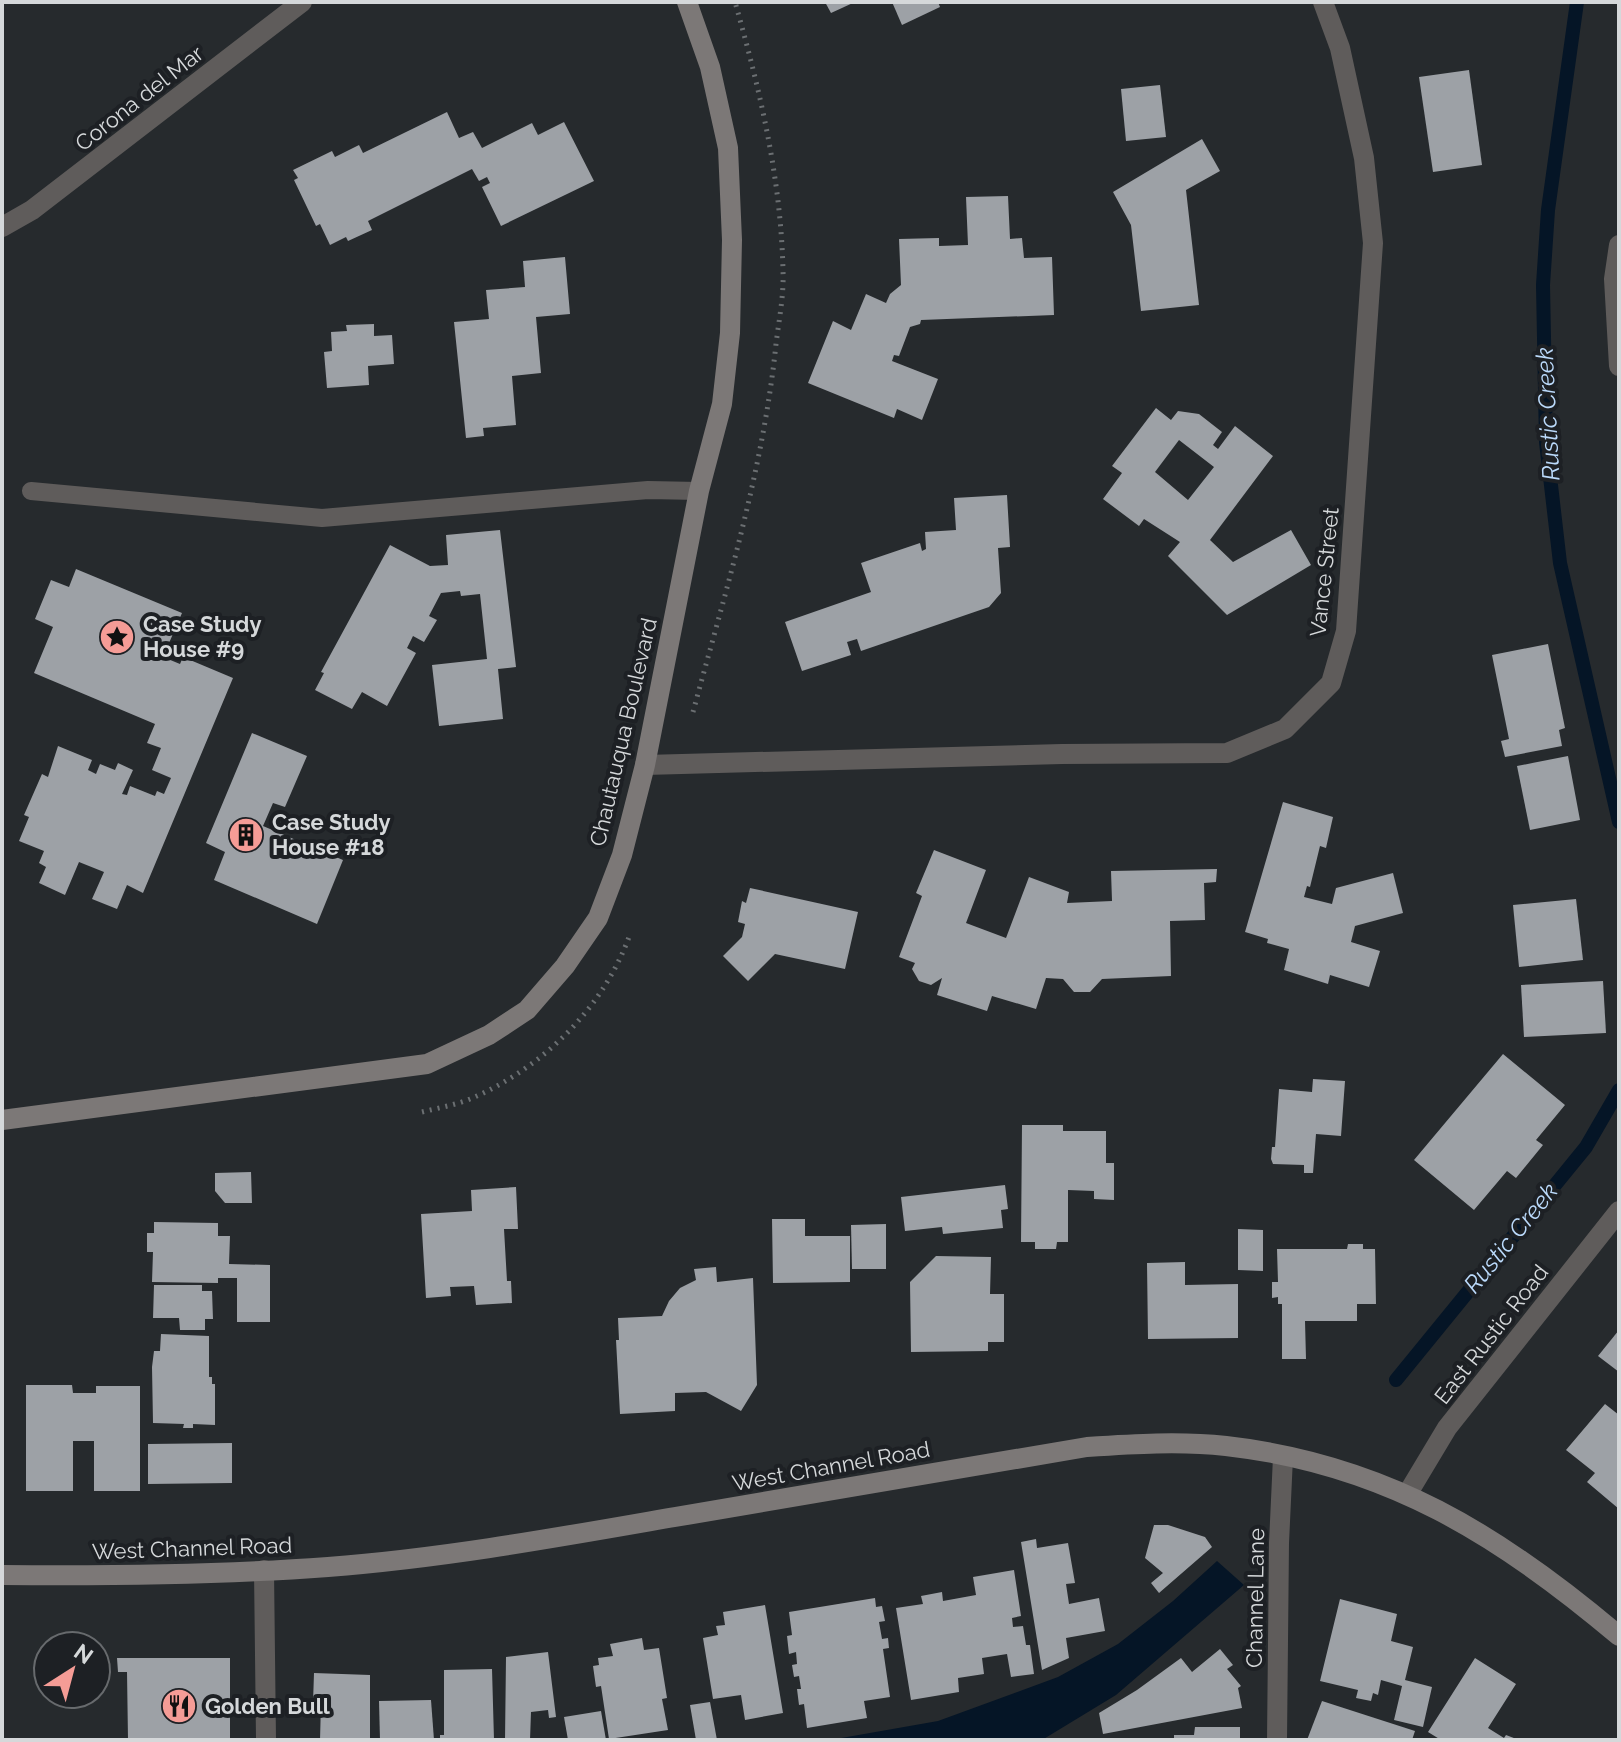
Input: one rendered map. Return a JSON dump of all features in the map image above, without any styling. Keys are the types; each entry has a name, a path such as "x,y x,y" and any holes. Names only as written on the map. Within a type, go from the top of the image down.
{"street":[{"name":"Corona del Mar","path":"2,227 32,210 302,2"},
{"name":"Chautauqua Boulevard","path":"2,1120 427,1064 489,1035 527,1010 565,966 598,918 622,855 645,765 699,491 722,404 730,333 732,240 728,148 710,67 687,2"},
{"name":"Vance Street","path":"645,765 1062,754 1227,753 1285,729 1331,683 1346,631 1373,243 1364,158 1340,48 1323,2"},
{"path":"1619,245 1614,279 1619,366"},
{"name":"East Rustic Road","path":"1408,1493 1447,1428 1619,1211"},
{"name":"West Channel Road","path":"2,1575 152,1575 264,1570 435,1555 1087,1447 1155,1443 1227,1446 1283,1457 1352,1473 1408,1493 1486,1535 1562,1587 1619,1636"},
{"name":"Channel Lane","path":"1277,1740 1283,1457"},
{"path":"264,1570 266,1740"}],"lane":[{"path":"31,491 322,518 648,490 699,491"}],"water":[{"path":"1217,1561 1244,1585 1116,1695 1042,1740 830,1740 938,1721 1058,1677 1118,1644"}],"building":[{"path":"825,2 855,2 831,13"},
{"path":"892,2 938,2 940,7 902,25"},
{"path":"1469,70 1482,165 1433,172 1419,77"},
{"path":"1160,85 1166,137 1126,141 1121,89"},
{"path":"447,112 459,138 473,132 482,148 532,123 538,135 564,122 594,181 501,226 482,187 490,183 487,177 479,181 472,169 368,221 372,230 330,245 320,224 316,226 294,180 298,178 293,170 332,151 335,157 359,145 363,153"},
{"path":"1202,139 1220,171 1186,190 1199,305 1141,311 1131,225 1113,192"},
{"path":"1008,196 1010,239 1022,238 1024,258 1052,257 1054,315 921,320 920,324 910,327 899,356 894,355 892,361 938,379 922,420 897,409 894,418 808,383 833,321 851,330 866,294 886,303 890,294 901,285 899,239 939,238 939,246 968,245 966,197"},
{"path":"565,257 570,314 536,317 541,373 512,376 516,425 483,428 484,436 466,438 454,322 489,319 486,290 525,287 523,261"},
{"path":"374,324 374,336 392,335 394,364 368,366 369,385 327,388 324,352 332,351 331,332 347,331 346,325"},
{"path":"1156,408 1171,420 1178,411 1199,414 1222,432 1213,445 1218,449 1235,426 1273,456 1210,540 1233,562 1291,530 1311,565 1227,615 1168,556 1180,542 1144,519 1139,526 1103,499 1122,473 1112,466","holes":["1179,440 1214,467 1188,500 1155,472"]},
{"path":"1007,495 1010,547 998,548 1001,593 989,607 861,651 857,639 847,642 851,655 802,671 785,622 871,592 861,563 920,543 922,551 926,549 925,532 956,530 954,498"},
{"path":"500,530 516,667 498,669 503,719 439,726 432,665 487,659 480,594 461,596 460,591 441,593 429,616 437,620 424,642 413,636 407,648 416,653 387,706 362,692 352,709 315,690 324,673 321,672 390,545 430,566 448,565 446,535"},
{"path":"76,569 182,613 163,657 180,664 183,657 233,678 143,893 127,885 117,909 92,899 104,872 79,862 65,895 39,883 46,867 39,863 44,851 19,841 29,817 24,815 42,774 48,777 58,746 92,760 88,770 96,774 100,764 115,770 118,763 133,770 122,794 127,795 130,786 155,796 157,791 164,794 171,778 152,770 161,748 147,743 155,724 34,673 53,627 35,619 51,580 69,587"},
{"path":"1548,644 1565,728 1559,730 1562,746 1505,757 1501,741 1509,739 1492,655"},
{"name":"Case Study House #18","path":"252,733 307,756 285,807 273,803 263,826 343,860 317,924 214,880 225,852 206,843"},
{"path":"1568,756 1580,820 1530,830 1517,766"},
{"path":"1283,802 1333,817 1326,848 1320,846 1310,887 1307,886 1304,897 1332,904 1336,888 1393,873 1403,913 1355,926 1351,942 1380,951 1369,987 1330,975 1328,984 1284,970 1289,949 1245,932"},
{"path":"934,850 986,870 966,923 1006,938 1029,877 1069,892 1067,903 1112,901 1111,871 1217,869 1216,882 1204,883 1205,920 1170,921 1171,976 1102,979 1090,992 1074,992 1063,979 1046,978 1036,1009 992,996 987,1011 937,995 942,978 931,985 919,981 912,969 915,963 899,957 922,896 916,893"},
{"path":"750,888 858,912 845,969 775,954 748,981 723,956 742,937 745,924 738,922 742,901 746,903"},
{"path":"1576,899 1583,960 1519,967 1513,905"},
{"path":"1603,981 1606,1033 1524,1037 1521,985"},
{"path":"1503,1054 1565,1105 1536,1140 1543,1145 1516,1178 1507,1171 1474,1210 1414,1160"},
{"path":"1313,1079 1345,1081 1341,1136 1316,1134 1313,1173 1304,1173 1304,1165 1273,1164 1272,1147 1275,1147 1279,1089 1312,1092"},
{"path":"1022,1125 1063,1125 1063,1131 1106,1131 1106,1163 1114,1163 1114,1200 1094,1199 1094,1191 1068,1190 1068,1242 1057,1242 1056,1249 1035,1249 1035,1242 1021,1242"},
{"path":"251,1172 252,1203 225,1203 215,1191 215,1173"},
{"path":"1005,1185 1008,1209 1001,1210 1003,1228 943,1234 942,1227 905,1231 901,1197"},
{"path":"516,1187 518,1229 504,1229 507,1281 511,1281 512,1303 476,1305 474,1286 450,1287 451,1296 426,1298 421,1214 472,1211 471,1190"},
{"path":"772,1219 805,1219 805,1236 850,1236 850,1282 773,1283"},
{"path":"154,1222 218,1223 218,1236 230,1236 229,1264 270,1265 270,1322 237,1322 237,1278 218,1278 218,1283 152,1282 153,1252 147,1252 147,1233 154,1233"},
{"path":"886,1224 886,1269 852,1269 851,1225"},
{"path":"1238,1229 1263,1230 1263,1271 1238,1270"},
{"path":"1348,1244 1363,1244 1363,1249 1375,1249 1376,1304 1357,1304 1357,1321 1305,1321 1306,1359 1282,1359 1282,1304 1278,1304 1278,1297 1272,1298 1272,1282 1278,1282 1277,1249 1347,1249"},
{"path":"936,1256 991,1257 990,1294 1004,1294 1004,1342 988,1342 988,1351 911,1352 910,1282"},
{"path":"1185,1262 1185,1285 1238,1284 1238,1338 1148,1339 1147,1263"},
{"path":"716,1267 717,1282 753,1278 757,1385 741,1411 706,1392 675,1393 675,1411 620,1414 616,1340 619,1340 618,1318 662,1316 680,1288 696,1280 694,1269"},
{"path":"154,1285 202,1285 202,1291 212,1291 213,1319 205,1319 205,1330 180,1330 179,1318 153,1318"},
{"path":"1619,1330 1619,1372 1598,1356"},
{"path":"161,1334 209,1336 209,1377 215,1384 215,1425 193,1424 193,1428 183,1428 184,1424 153,1423 152,1367 154,1351 160,1351"},
{"path":"26,1385 72,1385 73,1393 96,1393 96,1386 140,1386 140,1491 94,1491 94,1441 73,1441 73,1491 26,1491"},
{"path":"1605,1404 1619,1415 1619,1509 1587,1482 1595,1473 1566,1450"},
{"path":"232,1443 232,1483 148,1484 148,1444"},
{"path":"1154,1525 1168,1525 1205,1537 1212,1547 1159,1593 1151,1583 1163,1573 1145,1558"},
{"path":"1036,1539 1037,1548 1068,1543 1075,1583 1066,1584 1069,1604 1099,1598 1105,1631 1066,1638 1069,1658 1042,1670 1021,1542"},
{"path":"1014,1570 1021,1616 1012,1618 1013,1627 1023,1626 1026,1645 1030,1645 1034,1674 1011,1677 1007,1654 982,1658 984,1674 958,1678 959,1692 911,1700 896,1608 923,1604 921,1596 942,1592 943,1601 976,1595 973,1577"},
{"path":"875,1598 876,1607 882,1606 885,1621 879,1622 882,1639 888,1638 889,1648 883,1649 890,1697 864,1701 867,1718 807,1728 804,1704 799,1705 799,1676 794,1677 792,1665 797,1664 796,1652 789,1654 787,1636 792,1635 789,1612"},
{"path":"1340,1599 1397,1614 1391,1641 1413,1647 1405,1680 1432,1687 1423,1727 1394,1720 1402,1686 1381,1680 1378,1695 1373,1693 1371,1701 1356,1698 1358,1690 1320,1681"},
{"path":"765,1605 783,1713 745,1720 741,1695 713,1699 703,1638 718,1635 716,1626 725,1625 723,1612"},
{"path":"642,1638 644,1650 659,1648 667,1698 662,1699 668,1730 609,1739 601,1686 596,1687 593,1666 599,1665 598,1658 613,1656 610,1644"},
{"path":"1220,1649 1233,1665 1227,1669 1241,1686 1238,1688 1242,1708 1103,1734 1099,1713 1181,1658 1192,1672"},
{"path":"548,1652 556,1717 549,1718 548,1710 531,1712 530,1740 505,1740 506,1657"},
{"name":"Golden Bull","path":"117,1658 230,1658 230,1740 128,1740 127,1672 118,1672"},
{"path":"1475,1658 1516,1684 1488,1728 1504,1738 1506,1735 1519,1740 1441,1740 1428,1732"},
{"path":"492,1669 494,1740 440,1740 440,1735 444,1735 444,1670"},
{"path":"314,1673 370,1675 370,1740 320,1740 321,1703 313,1703"},
{"path":"431,1700 434,1740 380,1740 379,1701"},
{"path":"1322,1701 1415,1731 1412,1740 1307,1740"},
{"path":"710,1702 717,1740 696,1740 690,1705"},
{"path":"601,1711 606,1740 568,1740 564,1717"},
{"path":"1195,1727 1240,1727 1240,1740 1174,1740 1174,1735 1194,1735"}],"waterway":[{"name":"Rustic Creek","path":"1577,2 1548,210 1543,285 1546,442 1560,563 1619,822"},
{"name":"Rustic Creek","path":"1396,1380 1586,1147 1619,1090"}],"place":[{"name":"Case Study House #9","path":"117,637"},
{"name":"Case Study House #18","path":"246,835"},
{"name":"Golden Bull","path":"179,1706"}]}
